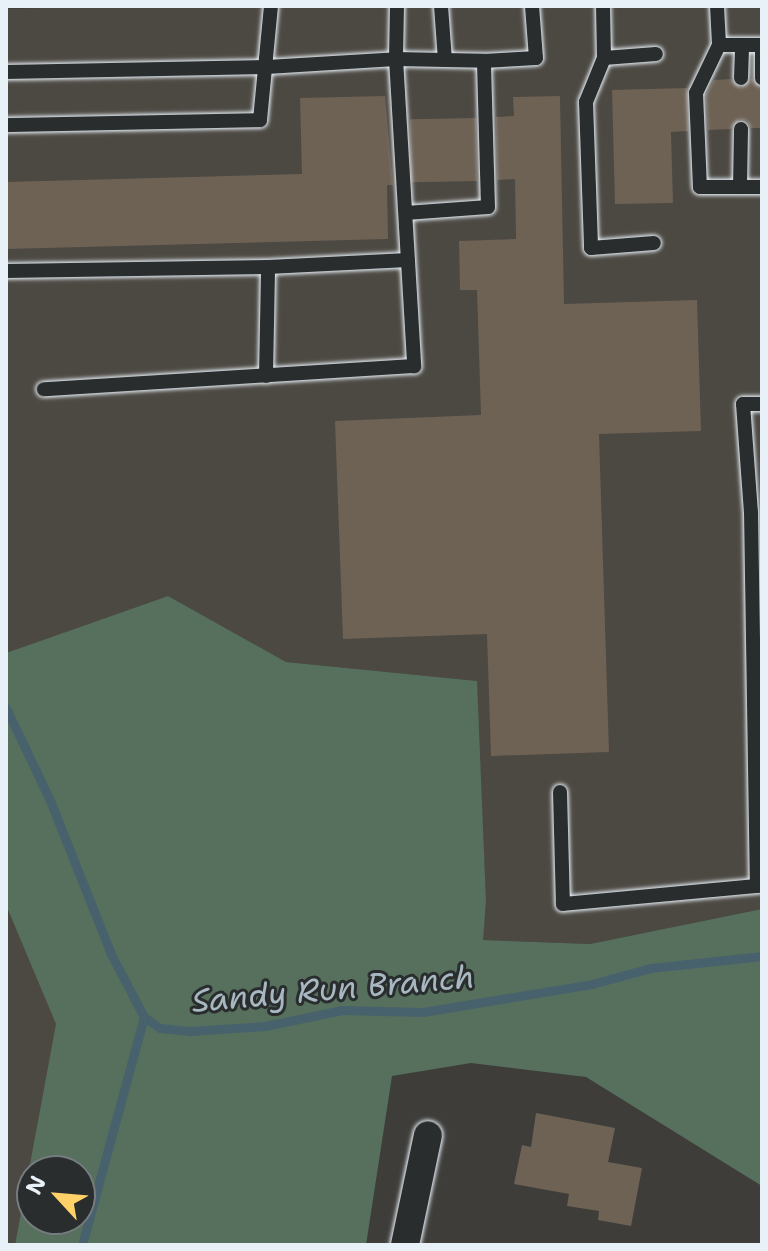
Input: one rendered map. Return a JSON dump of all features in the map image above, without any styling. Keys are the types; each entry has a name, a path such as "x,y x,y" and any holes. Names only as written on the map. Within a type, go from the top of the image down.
{"street":[{"path":"405,1245 428,1135"}],"lane":[{"path":"6,125 260,120 271,6"},
{"path":"44,389 414,366 396,59 397,6"},
{"path":"441,6 445,60"},
{"path":"6,72 267,67 396,59 484,61 536,58 532,6"},
{"path":"603,6 604,58 586,102 591,248 654,243"},
{"path":"717,6 719,45 696,93 700,187 762,187"},
{"path":"719,45 762,45 762,78"},
{"path":"741,78 742,45"},
{"path":"604,58 656,54"},
{"path":"406,213 488,207 484,61"},
{"path":"740,187 741,129"},
{"path":"6,271 268,267 408,260"},
{"path":"266,376 268,267"},
{"path":"560,792 563,904 759,886 751,512 743,404 762,404"}],"shaded area":[{"path":"114,6 762,6 762,909 590,944 482,940 486,901 476,681 286,662 168,596 6,653 6,9"},
{"path":"6,905 57,1024 32,1155 16,1155 17,1235 15,1245 6,1245"}],"green space":[{"path":"168,596 286,662 477,681 486,901 483,940 590,944 762,909 762,1186 586,1077 471,1063 392,1076 366,1245 15,1245 17,1235 96,1235 96,1155 32,1155 56,1024 6,905 6,653"}],"building":[{"path":"752,78 762,88 762,128 751,128 747,121 740,119 731,129 708,130 706,95 714,80 731,79 741,88"},
{"path":"687,88 688,131 671,132 673,203 615,204 612,90"},
{"path":"385,96 393,185 387,185 388,239 6,249 6,182 302,174 300,98"},
{"path":"560,96 564,304 697,300 701,431 599,434 609,752 491,756 487,634 343,639 335,421 481,415 477,290 460,290 459,241 516,239 515,179 497,180 496,117 514,116 513,97"},
{"path":"476,118 477,181 411,182 410,119"},
{"path":"536,1113 615,1128 608,1162 642,1168 631,1226 598,1220 599,1211 567,1206 569,1194 514,1184 522,1145 531,1147"}],"waterway":[{"name":"Sandy Run Branch","path":"6,708 49,798 111,954 144,1017 160,1028 190,1031 265,1026 342,1010 423,1012 592,984 650,968 762,956"},
{"name":"Sandy Run Branch","path":"82,1245 144,1017"}]}
